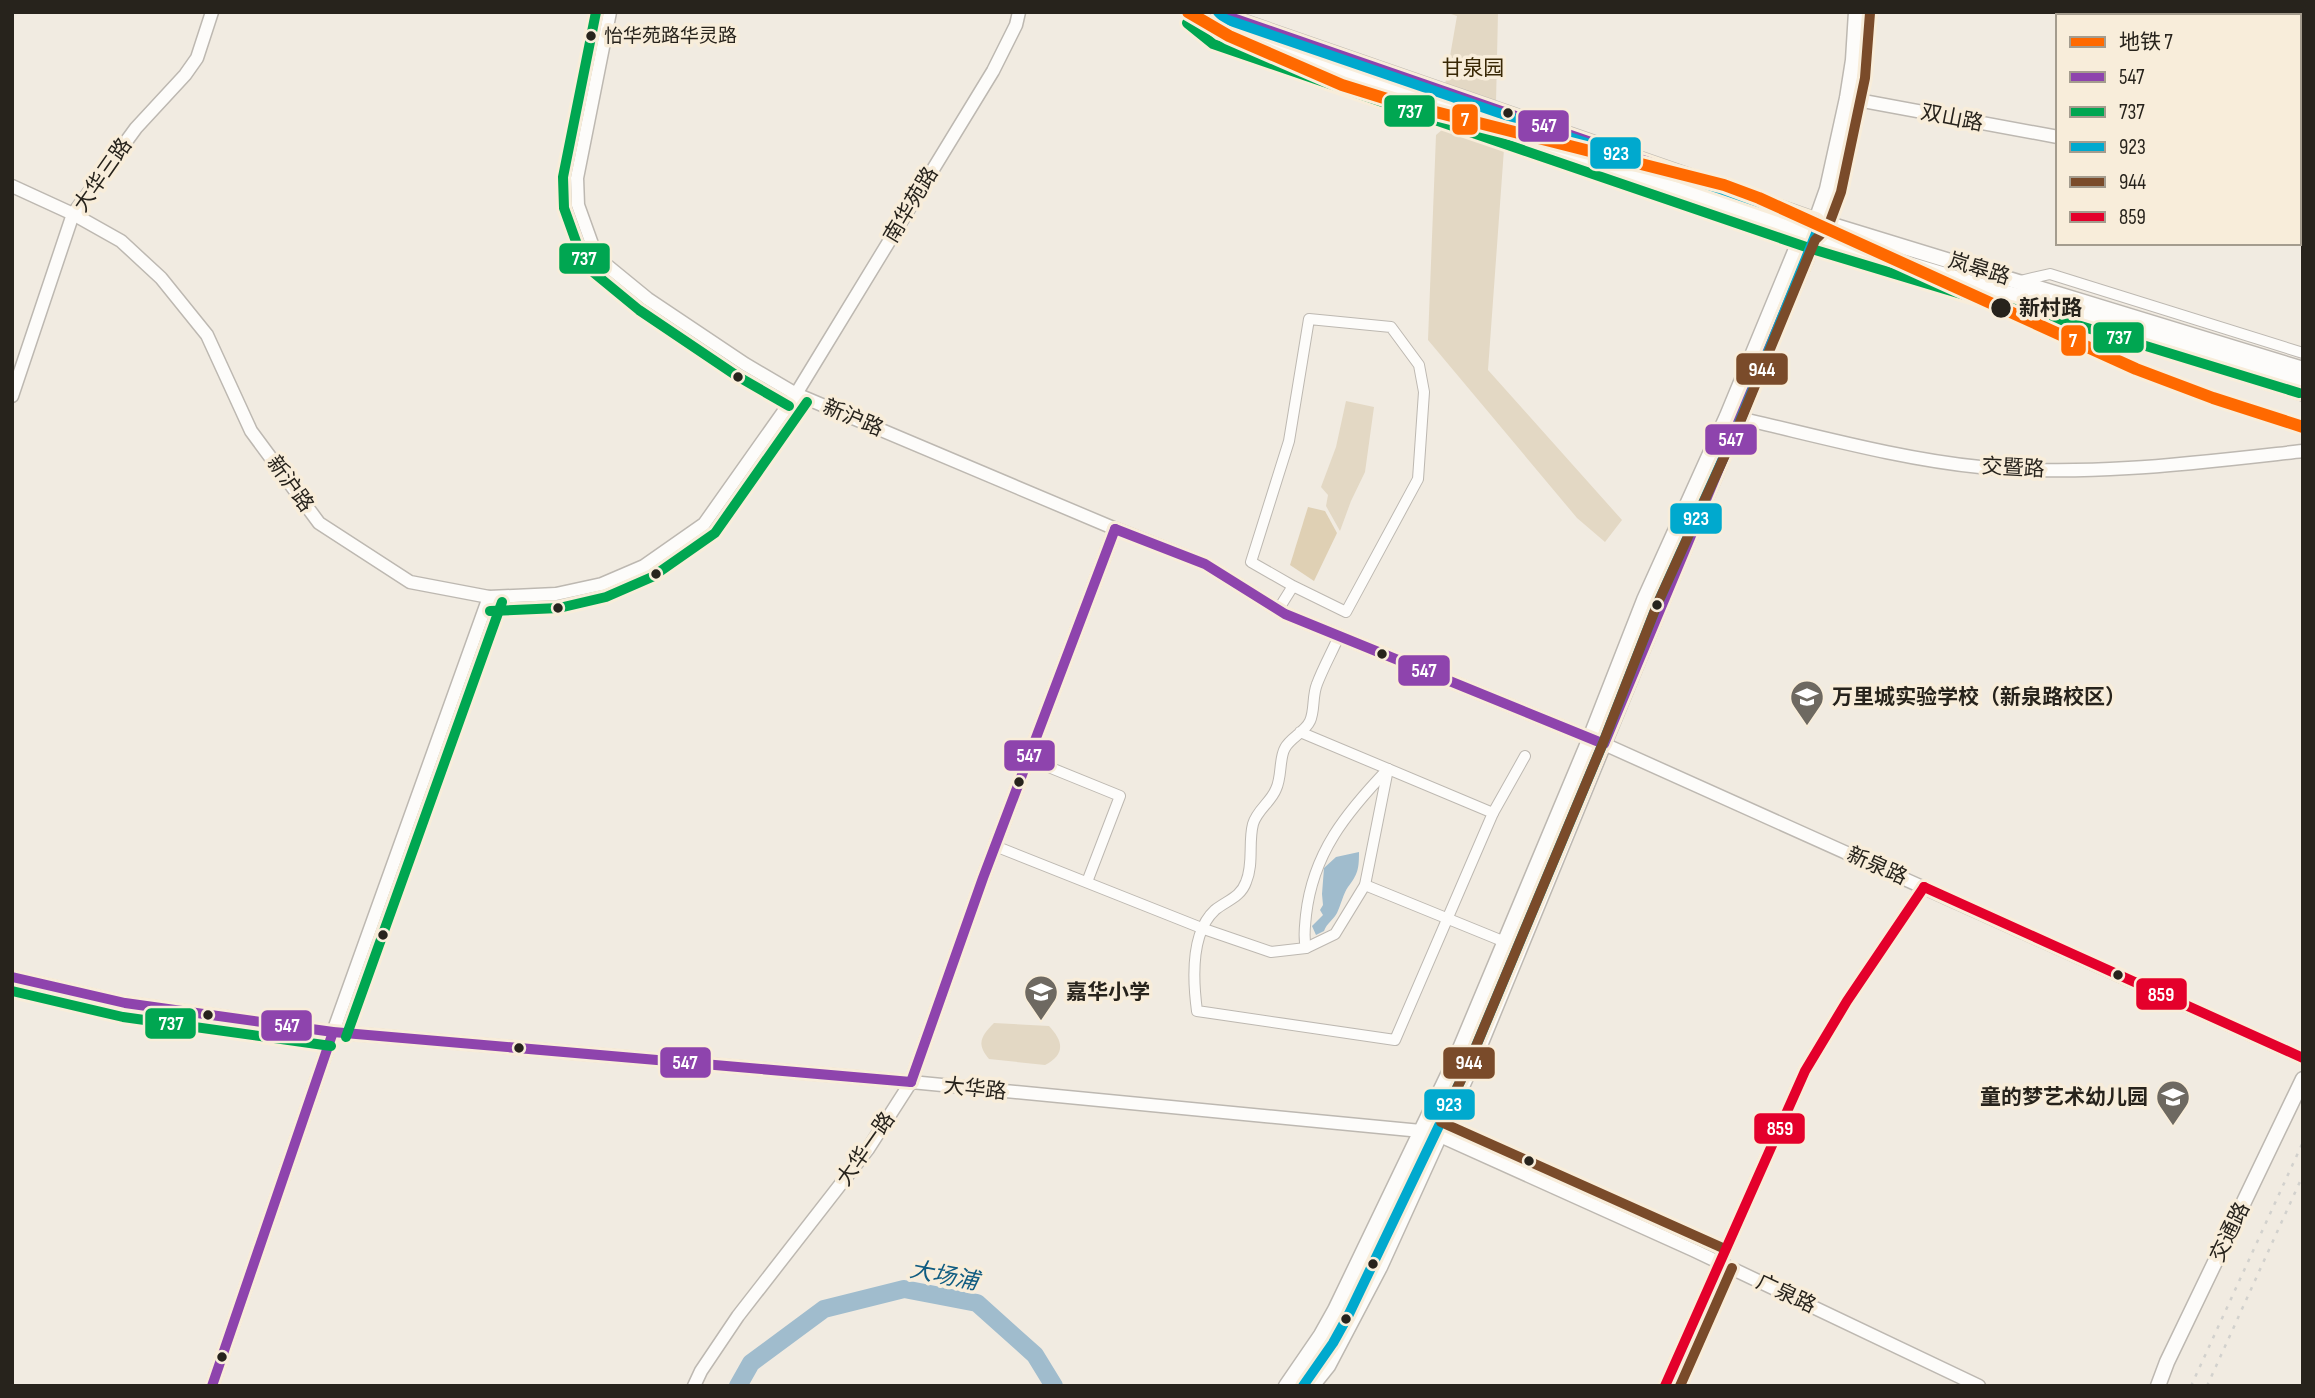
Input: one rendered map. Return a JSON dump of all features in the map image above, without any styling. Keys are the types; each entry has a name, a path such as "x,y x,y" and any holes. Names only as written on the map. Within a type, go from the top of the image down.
{"main road":[{"name":"岚皋路","path":"1196,12 1218,31 1810,234 1994,290 2283,368 2303,369"},
{"name":"岚皋路","path":"1223,12 1227,16 1816,220 2020,281 2283,368 2303,380"},
{"path":"1312,1386 1328,1366 1380,1267 1474,1060 1604,744 1733,417 1826,195 1847,98 1856,12"},
{"path":"1286,1386 1335,1310 1456,1058 1590,738 1644,600 1733,417"},
{"name":"交通路","path":"2158,1386 2303,1079"}],"street":[{"name":"大华三路","path":"12,396 73,214 136,128 185,75 197,58 212,12"},
{"path":"610,12 578,178 578,205 592,244 604,263 648,299 745,364 796,394"},
{"name":"南华苑路","path":"796,394 993,71 1016,25 1019,12"},
{"name":"双山路","path":"1847,98 2056,137"},
{"name":"新沪路","path":"12,187 73,214 121,241 161,278 207,335 251,431 319,523 410,582 489,597 556,594 602,584 644,566 704,524 796,394 1205,564 1278,610 1604,744"},
{"path":"2020,281 2050,274 2303,353"},
{"path":"2045,303 2074,324 2303,396"},
{"path":"1310,319 1391,327 1419,365 1424,392 1418,479 1346,612 1293,586 1251,562 1289,441 1310,319"},
{"name":"交暨路","path":"1733,417 1944,462 2011,469 2153,468 2303,451"},
{"name":"大华一路","path":"694,1386 738,1316 869,1149 911,1082 995,846 1115,528"},
{"path":"1278,610 1293,586"},
{"path":"212,1386 333,1032 489,597"},
{"path":"1339,636 1316,686 1310,722 1284,749 1281,778 1275,794 1261,809 1253,824 1252,858 1246,885 1206,921 1197,947 1193,982 1197,1012 1395,1040 1493,813 1525,757"},
{"path":"1300,732 1493,813"},
{"name":"新泉路","path":"1604,744 2303,1058"},
{"path":"1029,759 1120,796 1087,883"},
{"path":"995,846 1204,929 1271,952 1306,948 1335,934 1365,885 1388,769"},
{"path":"1306,948 1304,939 1308,903 1316,869 1352,807 1388,769"},
{"path":"1365,885 1505,942"},
{"path":"1665,1386 1805,1071 1825,1035 1924,887"},
{"name":"大华路","path":"12,976 125,1003 333,1032 911,1082 1420,1131 1440,1136"},
{"name":"广泉路","path":"1440,1136 1719,1262 1979,1386"}],"green space":[{"name":"甘泉园","path":"1445,12 1498,12 1496,103 1445,85 1457,16"},
{"path":"1443,129 1504,149 1488,370 1622,520 1605,542 1577,518 1428,340 1436,135"},
{"path":"1346,401 1374,407 1365,472 1340,531 1326,506 1328,495 1321,487 1336,447"},
{"path":"994,1023 1049,1026 1059,1042 1059,1052 1045,1065 989,1059 981,1044"}],"shaded area":[{"path":"1308,507 1325,511 1337,533 1314,581 1290,565"}],"water":[{"path":"1359,852 1357,871 1337,913 1324,931 1316,935 1312,926 1323,915 1320,910 1323,905 1324,868 1336,857"}],"waterway":[{"name":"大场浦","path":"738,1386 751,1363 824,1309 904,1289 977,1303 1035,1355 1054,1386"}],"railway":[{"path":"2191,1386 2303,1142"},
{"path":"2207,1386 2303,1175"}],"metro line":[{"name":"7","path":"1188,12 1229,36 1342,85 1400,103 1724,185 1759,198 2136,369 2213,398 2303,427"}],"transit line":[{"name":"737","path":"596,12 563,177 564,208 579,250 594,273 639,310 737,376 789,406"},
{"name":"923","path":"1218,12 1225,19 1808,219 1814,223 1817,231 1740,421 1657,605 1603,743 1469,1063 1348,1316 1303,1386"},
{"name":"547","path":"1115,529 1205,564 1285,614 1604,744 1816,236 1816,220 1227,16 1223,12"},
{"name":"944","path":"1725,1249 1441,1122 1469,1063 1603,743 1657,605 1740,422 1815,240 1828,227 1841,192 1865,78 1870,13"},
{"name":"737","path":"1187,23 1213,44 1812,249 1991,303 2071,323 2299,393"},
{"name":"737","path":"490,611 559,608 606,597 652,577 715,533 807,402"},
{"name":"547","path":"911,1082 983,878 1115,529"},
{"name":"737","path":"346,1037 502,602"},
{"name":"859","path":"1924,887 2303,1058"},
{"name":"859","path":"1665,1386 1805,1071 1847,1001 1924,887"},
{"name":"547","path":"12,977 125,1003 333,1032 911,1082"},
{"name":"737","path":"12,991 123,1017 331,1046"},
{"name":"547","path":"212,1386 333,1032"},
{"name":"944","path":"1680,1386 1732,1268"}],"place":[{"name":"怡华苑路华灵路","path":"591,36"},
{"name":"新村路","path":"2001,308"},
{"name":"万里城实验学校（新泉路校区）","path":"1807,727"},
{"name":"嘉华小学","path":"1041,1022"},
{"name":"童的梦艺术幼儿园","path":"2173,1127"}]}
